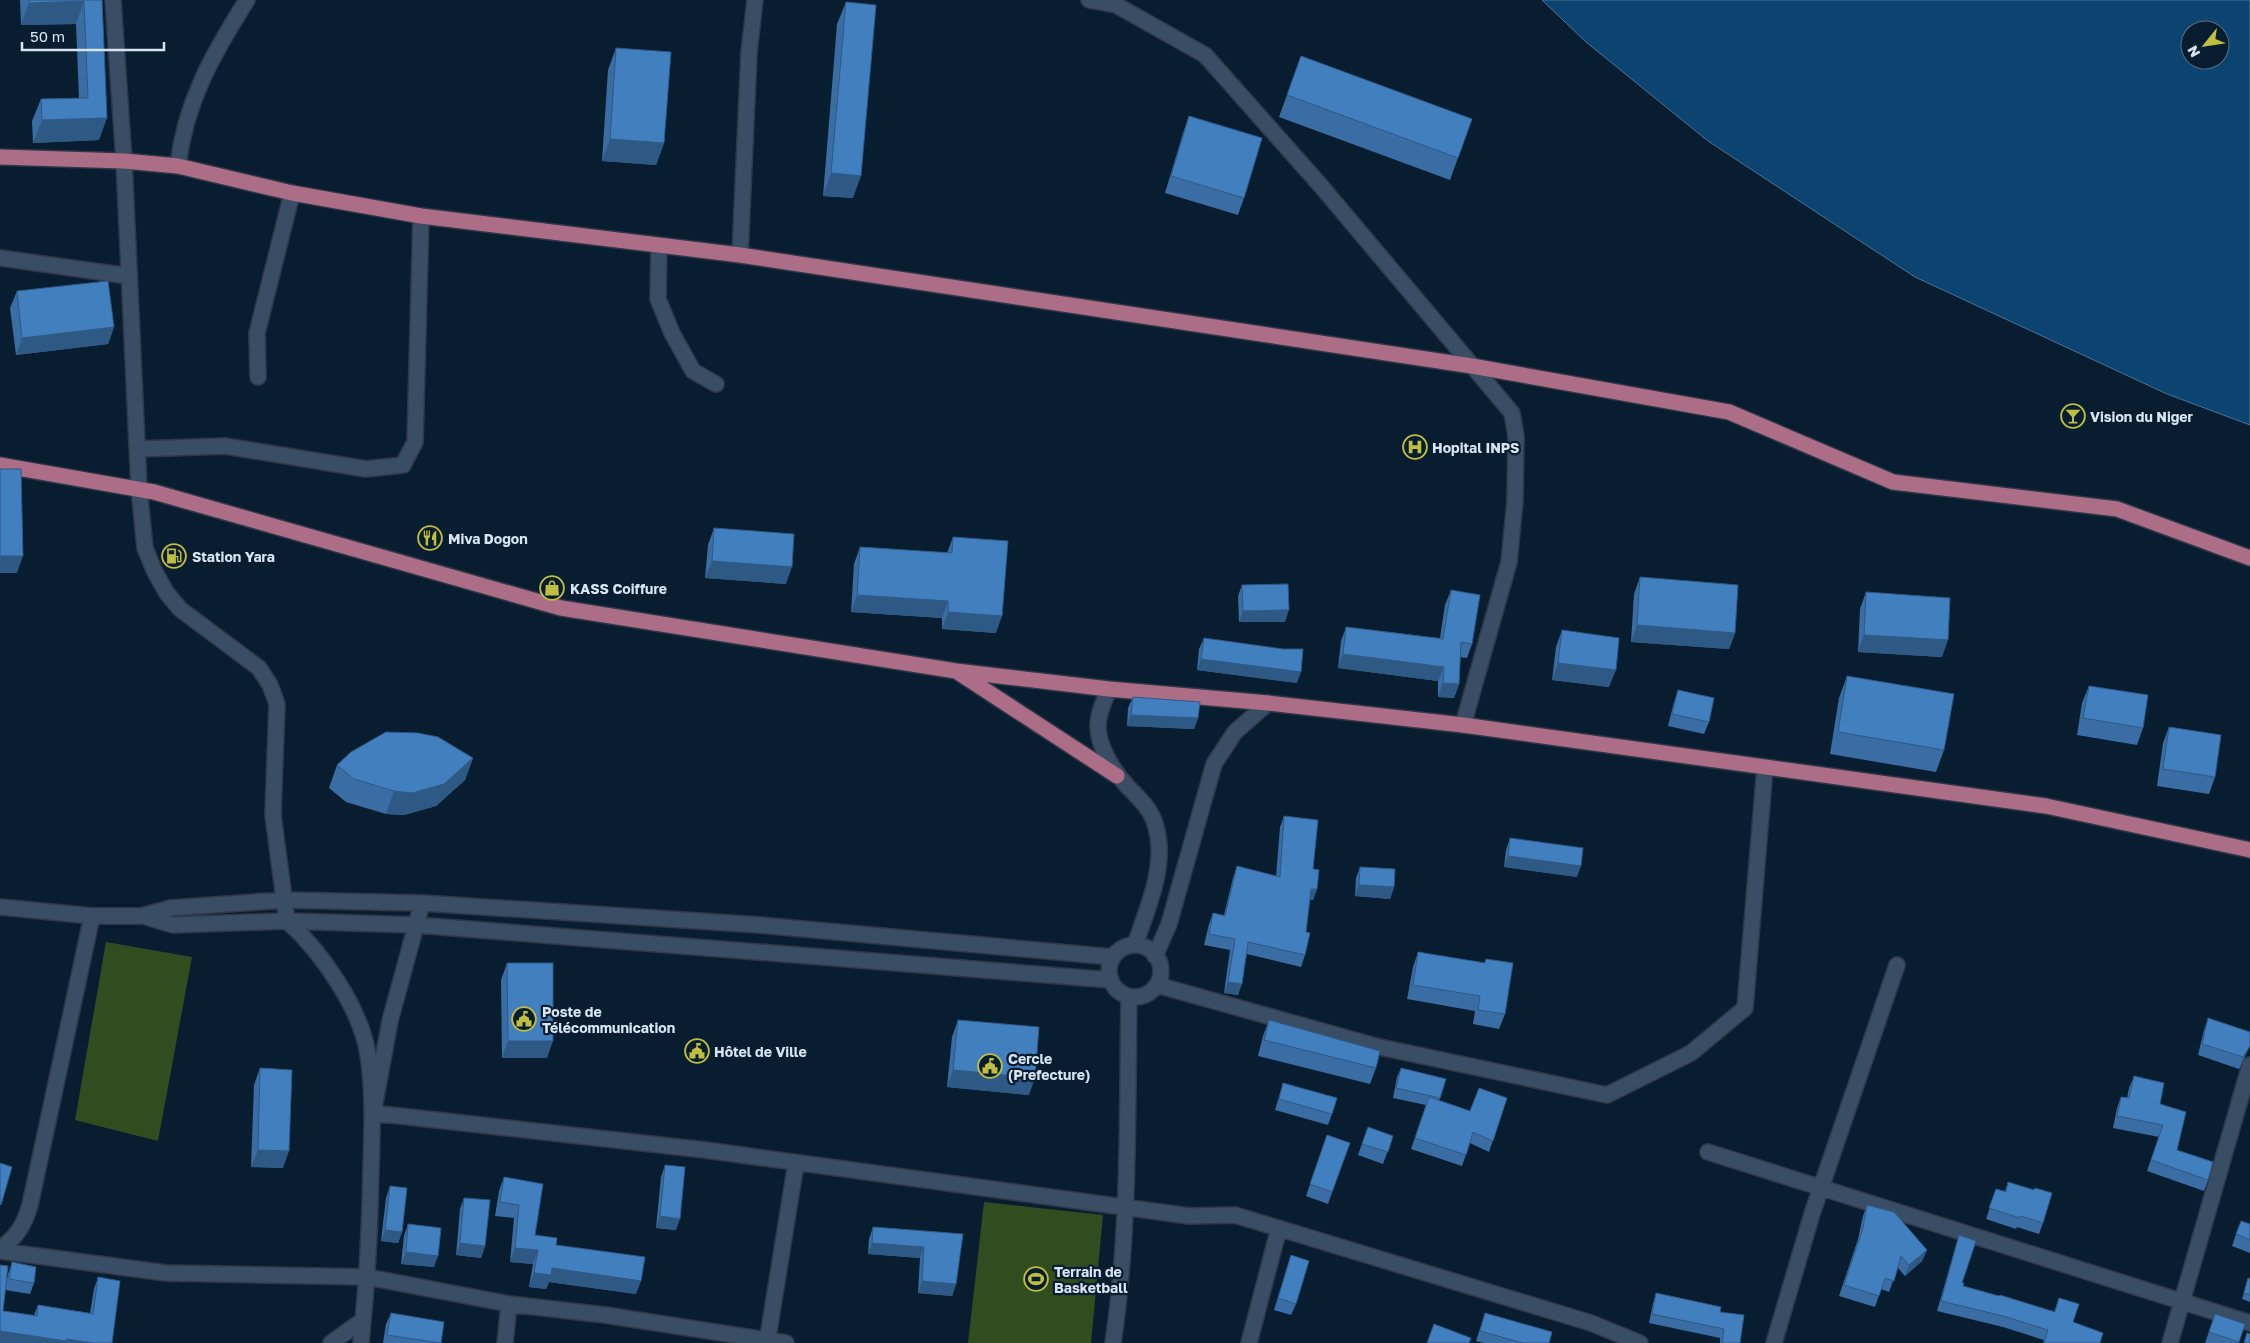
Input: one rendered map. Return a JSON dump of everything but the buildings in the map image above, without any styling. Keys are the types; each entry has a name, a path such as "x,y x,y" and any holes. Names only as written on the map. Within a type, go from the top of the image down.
{"main road":[{"path":"0,157 124,161 178,166 292,193 421,216 740,255 1472,366 1729,412 1893,482 2117,509 2250,558"},
{"path":"0,465 139,488 561,608 956,671 1109,689 1268,703 1463,725 2046,806 2250,850"},
{"path":"956,671 1118,776"}],"street":[{"path":"113,0 124,161 139,488 145,548 166,592 180,609 201,627 259,668 270,685 278,704 273,814 287,921 303,936 343,992 358,1022 368,1054 373,1113 367,1277 361,1343"},
{"path":"178,166 180,142 188,113 201,80 215,51 247,0"},
{"path":"740,255 749,53 755,0"},
{"path":"1088,0 1116,5 1205,55 1320,186 1512,413 1516,436 1515,501 1508,562 1463,725"},
{"path":"258,377 257,333 292,193"},
{"path":"138,449 225,446 366,468 403,464 415,442 421,216"},
{"path":"660,246 658,299 672,333 693,372 716,384"},
{"path":"0,258 129,276"},
{"path":"1109,689 1100,711 1098,727 1101,743 1118,776 1146,805 1156,826 1160,853 1153,891 1135,946"},
{"path":"1156,956 1142,947 1135,946 1119,951 1113,958 1109,972 1115,988 1129,996 1140,997 1150,993 1157,985 1160,970 1156,956 1168,924 1214,764 1235,732 1268,703"},
{"path":"1157,985 1376,1046 1607,1096 1691,1053 1745,1008 1765,767"},
{"path":"0,907 92,916 141,916 172,908 284,900 422,903 760,925 1113,958"},
{"path":"373,1113 390,1021 422,903"},
{"path":"524,933 526,910"},
{"path":"0,1250 13,1240 23,1227 30,1205 92,916"},
{"path":"141,916 173,925 287,921 417,925 1111,980"},
{"path":"760,925 760,952"},
{"path":"938,941 938,966"},
{"path":"1774,1343 1821,1188 1897,965"},
{"path":"1113,1343 1120,1297 1125,1207 1129,996"},
{"path":"2170,1343 2250,1065"},
{"path":"373,1113 796,1162 1189,1216 1235,1216 1591,1323 1640,1343"},
{"path":"1708,1152 2250,1323"},
{"path":"767,1342 796,1162"},
{"path":"1249,1343 1279,1228"},
{"path":"0,1250 166,1273 367,1277 509,1304 605,1315 767,1342 786,1343"},
{"path":"505,1343 509,1304"},
{"path":"331,1343 363,1320"}],"green space":[{"path":"106,942 192,957 158,1141 75,1120"},
{"name":"Terrain de Basketball","path":"984,1202 1103,1215 1091,1343 968,1343"}],"water":[{"path":"1542,0 2250,0 2250,425 2167,394 1915,277 1708,141 1586,42"}],"place":[{"name":"Vision du Niger","path":"2073,416"},
{"name":"Hopital INPS","path":"1415,447"},
{"name":"Miva Dogon","path":"430,538"},
{"name":"Station Yara","path":"174,556"},
{"name":"KASS Coiffure","path":"552,588"},
{"name":"Poste de Télécommunication","path":"524,1019"},
{"name":"Hôtel de Ville","path":"697,1051"},
{"name":"Cercle (Prefecture)","path":"990,1066"},
{"name":"Terrain de Basketball","path":"1036,1279"}]}
